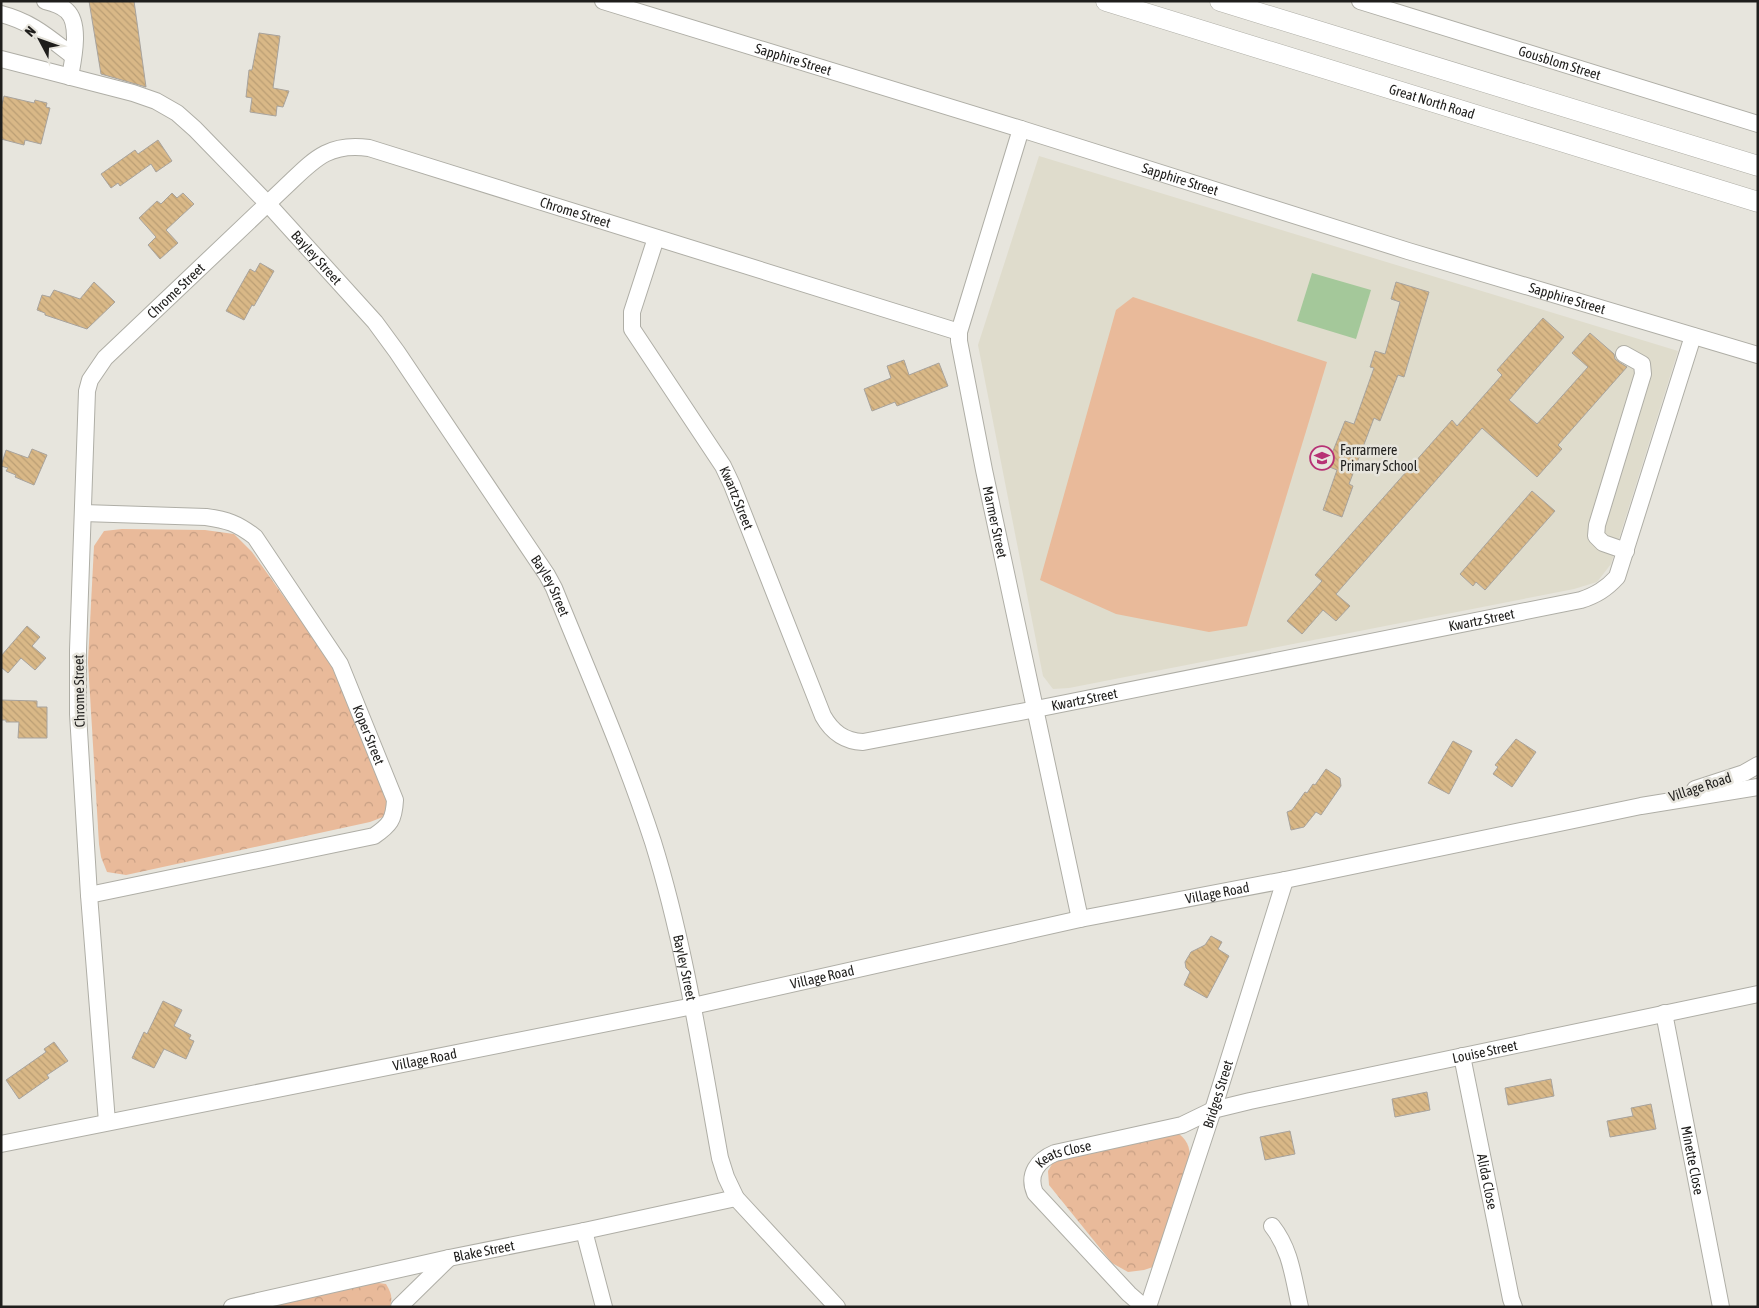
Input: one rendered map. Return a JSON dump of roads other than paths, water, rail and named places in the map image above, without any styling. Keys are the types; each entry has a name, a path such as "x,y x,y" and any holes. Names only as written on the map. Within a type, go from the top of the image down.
{"main road":[{"name":"Great North Road","path":"1106,1 1758,202"},
{"path":"1220,1 1758,166"}],"street":[{"path":"45,1 58,5 68,11 74,20 75,31 70,77"},
{"name":"Sapphire Street","path":"603,1 1021,129 1408,251 1758,355"},
{"name":"Gousblom Street","path":"1360,1 1758,124"},
{"path":"1,14 30,24 73,56"},
{"name":"Bayley Street","path":"1,59 133,93 168,107 195,129 268,204 375,322 403,360 551,581 621,752 646,821 671,908 692,1006 720,1158 726,1177 736,1198 837,1307"},
{"name":"Marmer Street","path":"1021,129 959,332 960,347 984,470 1080,919"},
{"name":"Chrome Street","path":"108,1122 89,895 78,714 78,650 86,402 90,380 105,358 312,162 336,149 355,146 369,148 959,332"},
{"name":"Kwartz Street","path":"656,238 632,312 632,329 723,466 828,724 838,735 863,742 1582,600 1594,596 1606,588 1616,577 1626,551 1693,336"},
{"path":"1624,354 1642,364 1643,374 1597,525 1596,536 1603,543 1626,551"},
{"name":"Koper Street","path":"83,513 206,517 225,520 241,526 255,537 340,664 395,800 391,821 374,836 89,895"},
{"name":"Village Road","path":"1641,806 1744,773 1758,765"},
{"name":"Village Road","path":"1,1144 692,1006 1080,919 1284,880 1641,806 1758,786"},
{"name":"Bridges Street","path":"1148,1307 1213,1110 1284,880"},
{"name":"Louise Street","path":"1213,1110 1758,994"},
{"name":"Minette Close","path":"1664,1014 1721,1307"},
{"name":"Alida Close","path":"1462,1056 1514,1307"},
{"name":"Keats Close","path":"1144,1307 1129,1294 1035,1193 1032,1182 1034,1170 1043,1158 1055,1153 1182,1125 1213,1110"},
{"name":"Blake Street","path":"232,1307 449,1258 736,1198"},
{"path":"1272,1226 1281,1237 1288,1252 1300,1307"},
{"path":"584,1231 604,1307"},
{"path":"399,1307 449,1258"}],"place":[{"name":"Farrarmere Primary School","path":"1322,458"}]}
